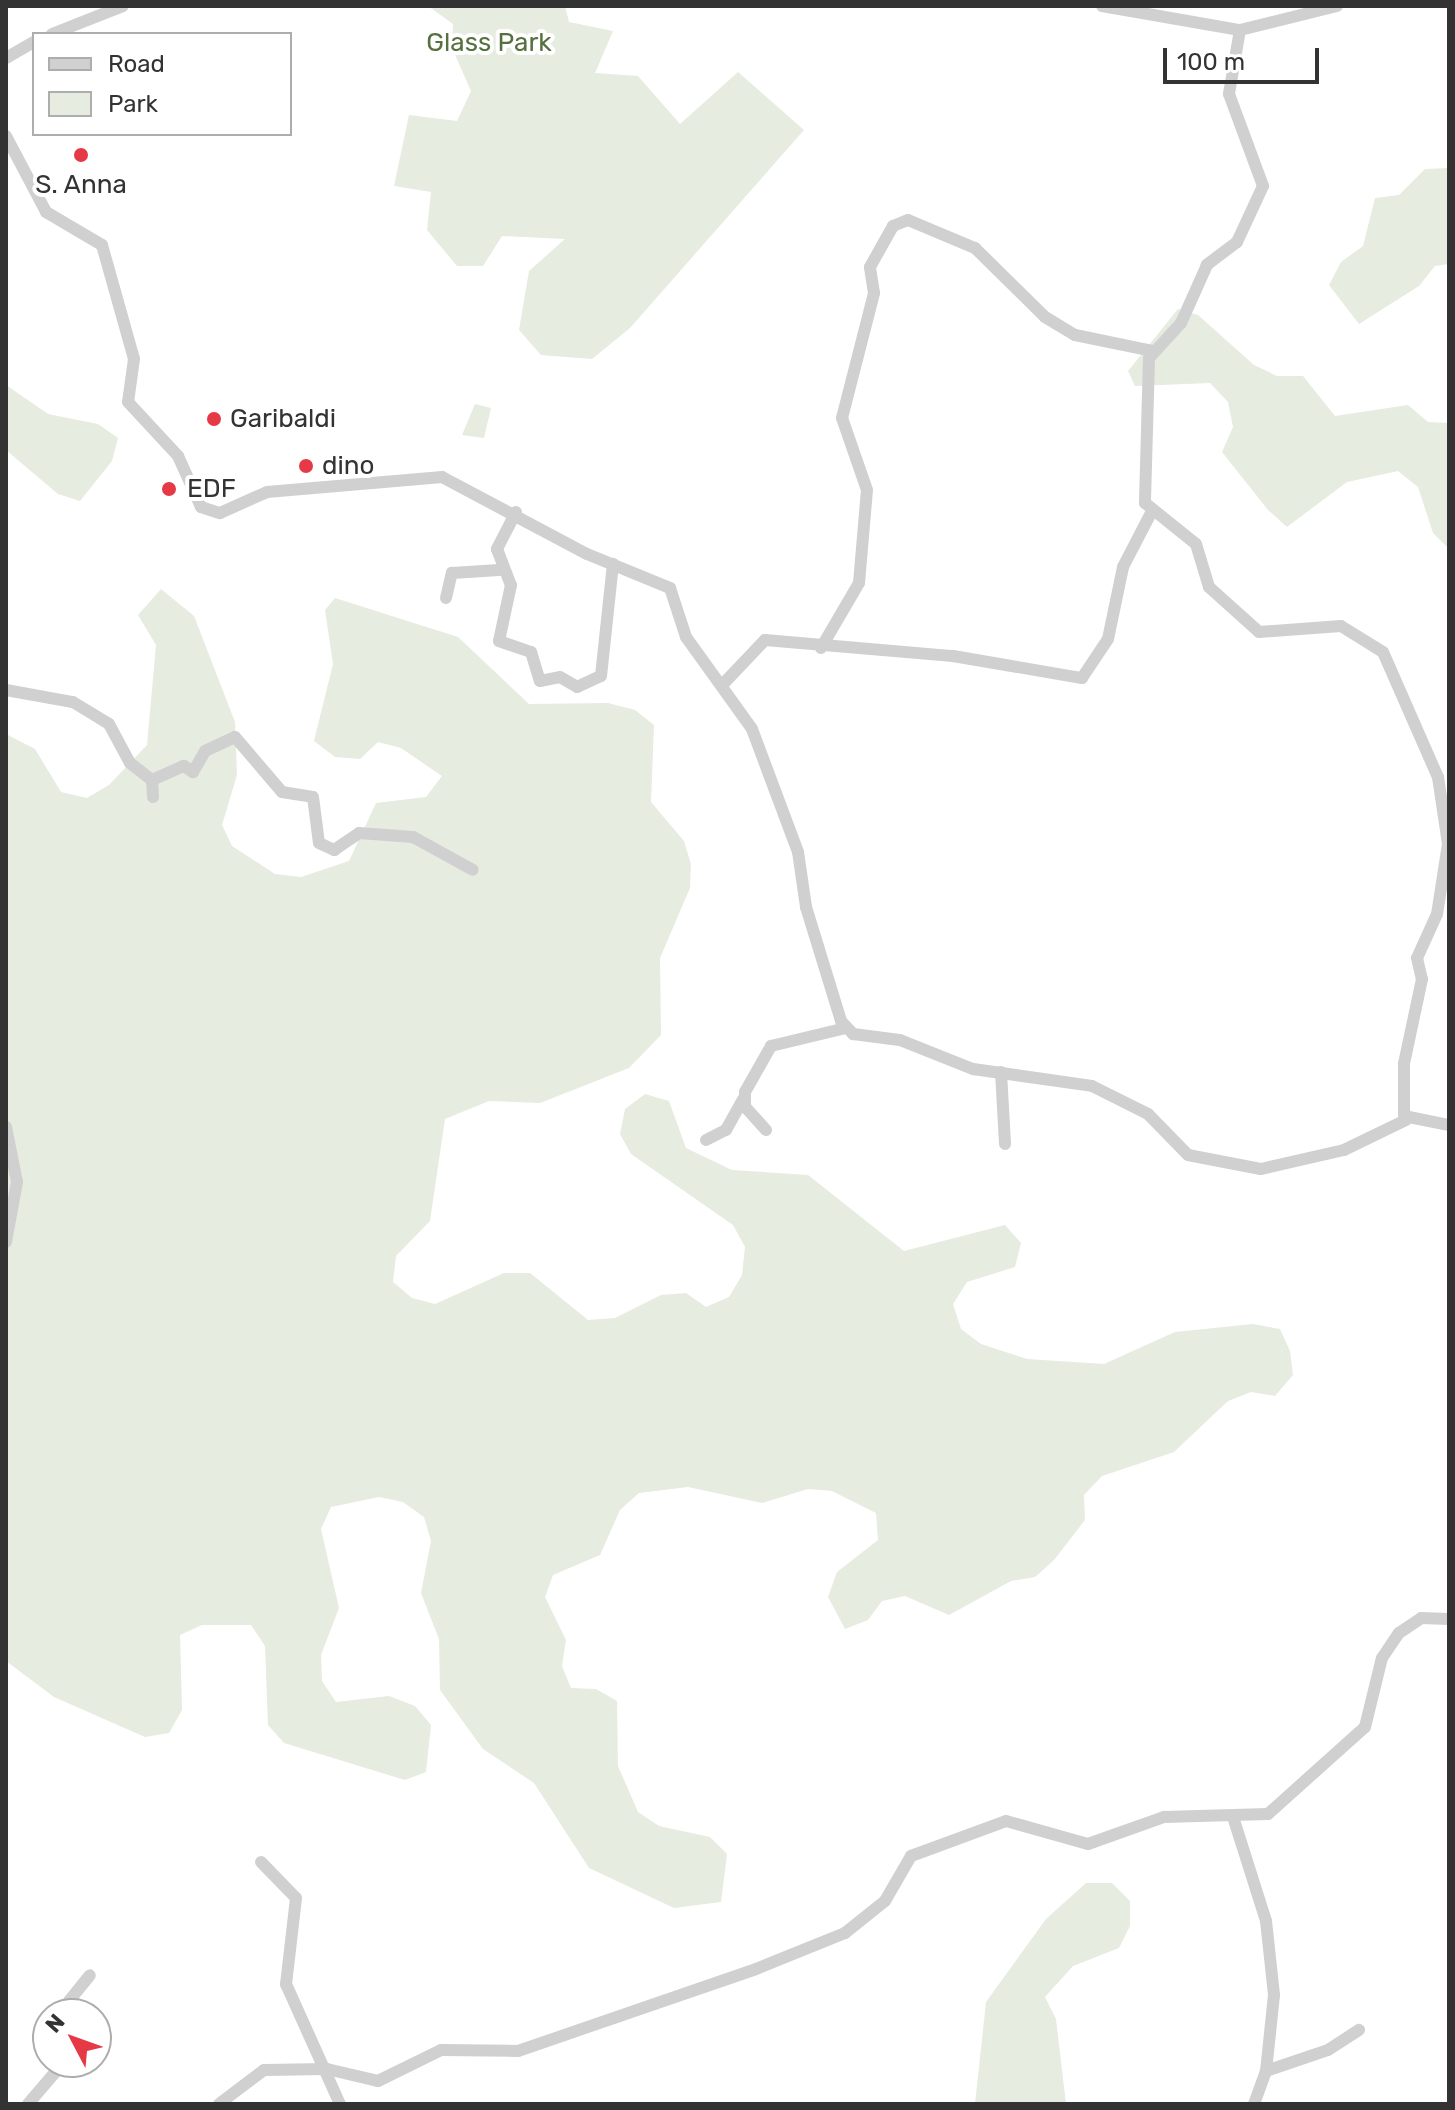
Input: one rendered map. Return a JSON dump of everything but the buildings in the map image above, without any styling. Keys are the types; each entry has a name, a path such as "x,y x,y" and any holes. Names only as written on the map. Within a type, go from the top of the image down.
{"street":[{"path":"57,32 123,6"},
{"path":"1102,6 1201,20 1240,30 1337,6"},
{"path":"1201,20 1209,6"},
{"path":"1240,30 1229,94 1262,191 1237,242 1207,265 1181,323 1153,351 1144,492 1152,511 1196,544 1209,587 1259,632 1341,626 1377,645 1438,777 1448,844 1437,914 1417,958 1422,979 1404,1064 1406,1120"},
{"path":"6,58 32,43"},
{"path":"6,136 46,212 102,245 134,359 128,402 178,456 201,507 220,513 267,492 442,477 613,564 670,588 686,637 725,682 785,812 806,907 846,1028"},
{"path":"821,648 859,583 867,490 842,418 874,293 870,267 893,226 908,220 975,248 1045,317 1075,335 1153,351"},
{"path":"725,682 763,641 821,648 953,656 1082,678 1108,639 1123,567 1152,511"},
{"path":"516,512 497,549 499,570 511,585 499,641 531,652 540,681 560,677 577,687 601,676 608,660 613,564"},
{"path":"446,598 452,573 499,570"},
{"path":"6,690 43,692 109,724 130,763 152,780 153,797"},
{"path":"152,780 184,766 193,772 205,751 235,737 282,792 313,797 319,843 334,850 359,833 413,837 473,870"},
{"path":"706,1140 737,1117 745,1092 771,1046 846,1028 1001,1072 1092,1086 1148,1114 1188,1155 1259,1169 1344,1150 1406,1120 1449,1125"},
{"path":"1001,1072 1005,1144"},
{"path":"745,1092 745,1107 766,1130"},
{"path":"6,1127 17,1182 6,1242"},
{"path":"219,2104 264,2070 327,2069 378,2081 457,2045 518,2051 766,1966 865,1918 885,1901 911,1856 1006,1821 1088,1844 1164,1817 1234,1820 1268,1814 1365,1727 1382,1658 1399,1633 1421,1618 1449,1619"},
{"path":"1234,1820 1266,1921 1274,1995 1266,2071 1254,2104"},
{"path":"261,1862 296,1898 286,1984 327,2069 340,2104"},
{"path":"71,1998 90,1975"},
{"path":"1266,2071 1328,2050 1359,2030"},
{"path":"28,2104 50,2078"}],"green space":[{"name":"Glass Park","path":"428,6 565,6 569,22 613,31 595,73 638,76 680,124 738,72 804,130 630,328 592,359 541,355 519,330 529,271 565,239 502,236 483,266 457,266 427,230 431,192 394,186 409,115 457,121 471,91 452,48 453,24"},
{"path":"1449,168 1449,264 1435,266 1419,286 1359,324 1329,285 1341,262 1363,246 1375,198 1399,195 1425,169"},
{"path":"1178,309 1198,315 1254,365 1277,376 1303,376 1335,416 1408,405 1428,422 1449,423 1449,549 1433,533 1418,487 1398,471 1347,482 1287,527 1268,510 1222,452 1233,427 1228,402 1210,383 1135,386 1128,371"},
{"path":"6,385 48,414 98,424 118,438 112,461 80,501 58,494 6,450"},
{"path":"475,404 491,408 484,438 462,435"},
{"path":"161,589 194,616 235,722 237,775 222,825 232,846 275,874 301,877 349,861 376,803 426,797 442,776 401,748 378,742 360,759 335,757 314,741 333,664 325,610 335,598 458,637 529,704 608,703 635,710 654,725 651,802 684,841 691,864 690,888 660,958 661,1035 629,1068 540,1103 489,1101 445,1119 430,1221 396,1256 393,1282 412,1298 435,1304 504,1273 530,1273 588,1320 615,1318 661,1295 686,1293 706,1307 729,1297 742,1275 745,1247 733,1225 631,1154 620,1134 625,1109 645,1094 669,1101 686,1148 732,1170 808,1175 904,1251 1005,1225 1021,1243 1015,1267 967,1282 953,1304 961,1329 981,1344 1027,1359 1104,1364 1175,1332 1253,1324 1280,1329 1290,1351 1293,1375 1275,1396 1251,1392 1228,1401 1174,1452 1102,1476 1084,1495 1085,1520 1054,1560 1035,1577 1011,1581 949,1615 905,1596 882,1601 868,1620 845,1629 828,1597 837,1572 878,1540 876,1513 832,1491 808,1489 762,1503 688,1487 639,1493 620,1510 600,1555 553,1575 545,1597 566,1640 562,1666 571,1688 596,1689 617,1701 618,1766 638,1812 659,1826 710,1837 727,1854 721,1902 674,1908 589,1868 534,1783 483,1749 440,1690 439,1639 421,1593 431,1541 424,1517 403,1502 379,1497 331,1507 321,1529 339,1608 321,1655 322,1681 336,1702 389,1696 415,1706 431,1725 426,1772 405,1780 284,1743 268,1725 265,1646 251,1625 202,1625 180,1635 182,1710 169,1733 145,1737 54,1697 6,1661 6,734 35,749 61,792 87,798 109,785 147,745 156,645 138,615"},
{"path":"1086,1883 1112,1883 1130,1901 1130,1926 1119,1948 1073,1966 1045,1997 1056,2019 1066,2104 975,2104 986,2002 1046,1919"}],"place":[{"name":"S. Anna","path":"81,155"},
{"name":"Garibaldi","path":"214,419"},
{"name":"dino","path":"306,466"},
{"name":"EDF","path":"169,489"}]}
